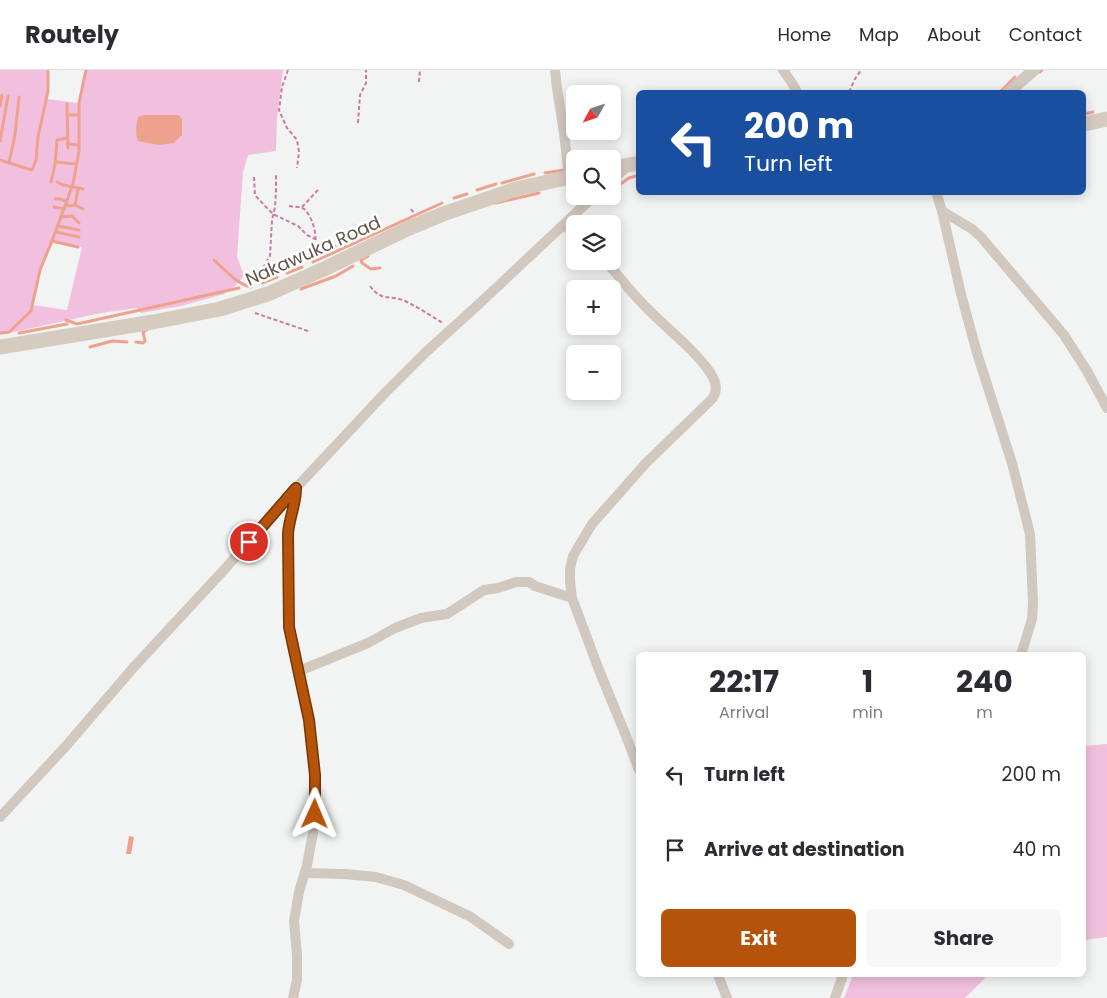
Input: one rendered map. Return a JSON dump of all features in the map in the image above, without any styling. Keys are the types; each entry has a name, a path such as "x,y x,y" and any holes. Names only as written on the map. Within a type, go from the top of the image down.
{"main road":[{"path":"1086,124 1107,119"},
{"path":"621,166 635,163"},
{"name":"Nakawuka Road","path":"0,347 153,322 237,304 268,294 443,214 516,189 566,178"}],"street":[{"path":"555,70 568,150"},
{"path":"783,70 796,90"},
{"path":"1011,90 1034,70"},
{"path":"621,173 635,163"},
{"path":"937,195 977,353 1012,463 1030,534 1032,619 1022,652"},
{"path":"0,817 66,746 133,668 223,571 296,488 426,352 585,205"},
{"path":"942,211 972,229 981,237 1064,335 1107,408"},
{"path":"614,270 639,300 692,350 712,375 716,387 716,393 712,399 646,463 592,524 573,556 570,581 572,598 636,762"},
{"path":"293,998 297,980 294,921 298,892 311,847 315,775 309,720 300,671 289,627 288,534 289,523 296,500 296,488"},
{"path":"300,671 368,643 394,628 421,618 447,614 484,590 516,582 529,582 572,598"},
{"path":"305,873 376,876 404,885 470,917 509,944"},
{"path":"719,977 727,998"},
{"path":"834,998 842,977"}],"path":[{"path":"288,70 282,87 279,110 287,128 297,140 299,152 296,168"},
{"path":"358,123 360,96 366,83 366,70"},
{"path":"419,82 420,70"},
{"path":"851,90 861,70"},
{"path":"263,268 270,256 276,175"},
{"path":"254,177 255,194 273,214 298,226 307,235 316,240"},
{"path":"302,207 318,190"},
{"path":"289,206 302,207 306,210 314,224 316,240 314,252 300,280"},
{"path":"314,252 327,251 345,240"},
{"path":"370,286 380,296 396,298 407,302 452,328"},
{"path":"237,304 245,309 308,331"}],"shaded area":[{"path":"0,70 48,70 46,99 78,103 86,70 283,70 277,117 276,151 248,155 243,172 237,256 244,276 235,286 224,294 181,306 141,313 137,308 101,313 0,335","holes":["52,241 82,247 67,310 32,305 40,270"]},
{"path":"144,115 178,115 182,119 182,135 174,143 159,145 138,141 136,129 138,117"},
{"path":"1107,744 1107,937 1086,940 1086,746"},
{"path":"129,836 134,837 131,854 126,854"},
{"path":"852,977 986,977 965,998 844,998"}],"waterway":[{"path":"0,160 32,170 36,160 38,137 48,91 48,70"},
{"path":"0,333 9,332 31,311 40,270 73,184 79,151 79,103 86,70"},
{"path":"1002,90 1015,77"},
{"path":"0,106 2,95"},
{"path":"0,141 8,96"},
{"path":"9,163 15,135 19,97"},
{"path":"67,104 68,148"},
{"path":"1086,114 1093,112"},
{"path":"67,115 79,115"},
{"path":"51,182 55,165 57,140 67,138"},
{"path":"67,144 79,145"},
{"path":"55,162 76,164"},
{"path":"545,173 564,170"},
{"path":"502,183 534,174"},
{"path":"621,184 636,176"},
{"path":"57,182 83,189"},
{"path":"477,190 496,184"},
{"path":"75,205 78,189"},
{"path":"496,203 539,193"},
{"path":"454,198 467,194"},
{"path":"55,199 67,202"},
{"path":"313,262 442,203"},
{"path":"66,205 75,205 83,209"},
{"path":"54,207 64,209"},
{"path":"61,217 72,216 79,223"},
{"path":"58,226 79,230"},
{"path":"56,232 79,237"},
{"path":"52,241 78,247"},
{"path":"368,256 361,260 362,263 371,269 380,268"},
{"path":"214,260 236,280 251,287"},
{"path":"301,289 336,276 353,266"},
{"path":"287,273 302,267"},
{"path":"262,283 277,277"},
{"path":"66,320 77,324 239,288"},
{"path":"19,333 67,324"},
{"path":"136,342 143,343 145,341 143,332 148,329"},
{"path":"90,347 112,341 127,342"}],"route":[{"path":"249,542 296,488 296,500 289,523 288,534 289,627 300,671 309,720 315,775 315,814"}]}
